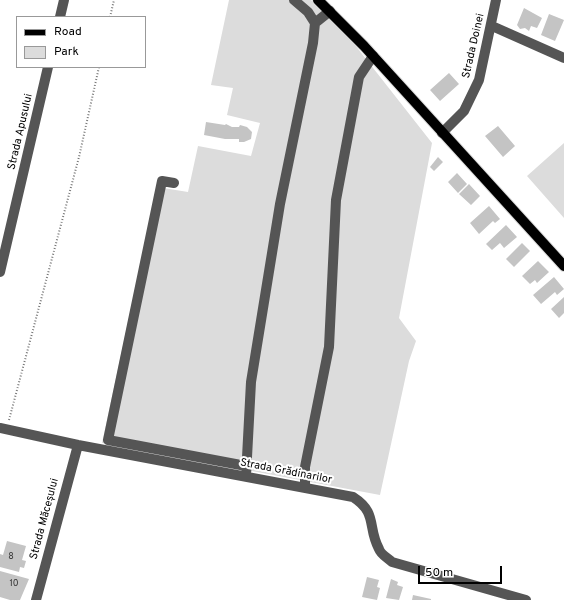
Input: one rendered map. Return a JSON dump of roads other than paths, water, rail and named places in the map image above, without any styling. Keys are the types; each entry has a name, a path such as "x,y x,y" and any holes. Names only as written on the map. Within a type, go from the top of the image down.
{"main road":[{"path":"318,0 373,56 442,134 564,266"}],"street":[{"path":"60,16 64,0"},
{"path":"174,183 162,181 108,440 246,471 251,382 280,204 313,43 315,23 308,12 294,0"},
{"name":"Strada Doinei","path":"442,134 464,111 480,80 496,0"},
{"path":"315,23 330,11"},
{"path":"492,26 564,58"},
{"path":"305,487 305,467 329,347 336,200 359,77 373,56"},
{"name":"Strada Apusului","path":"0,272 48,68"},
{"name":"Strada Grădinarilor","path":"3,428 78,445 246,471 305,487 353,497 363,503 369,511 378,549 392,562 526,600"},
{"name":"Strada Măceșului","path":"36,600 78,445"}]}
